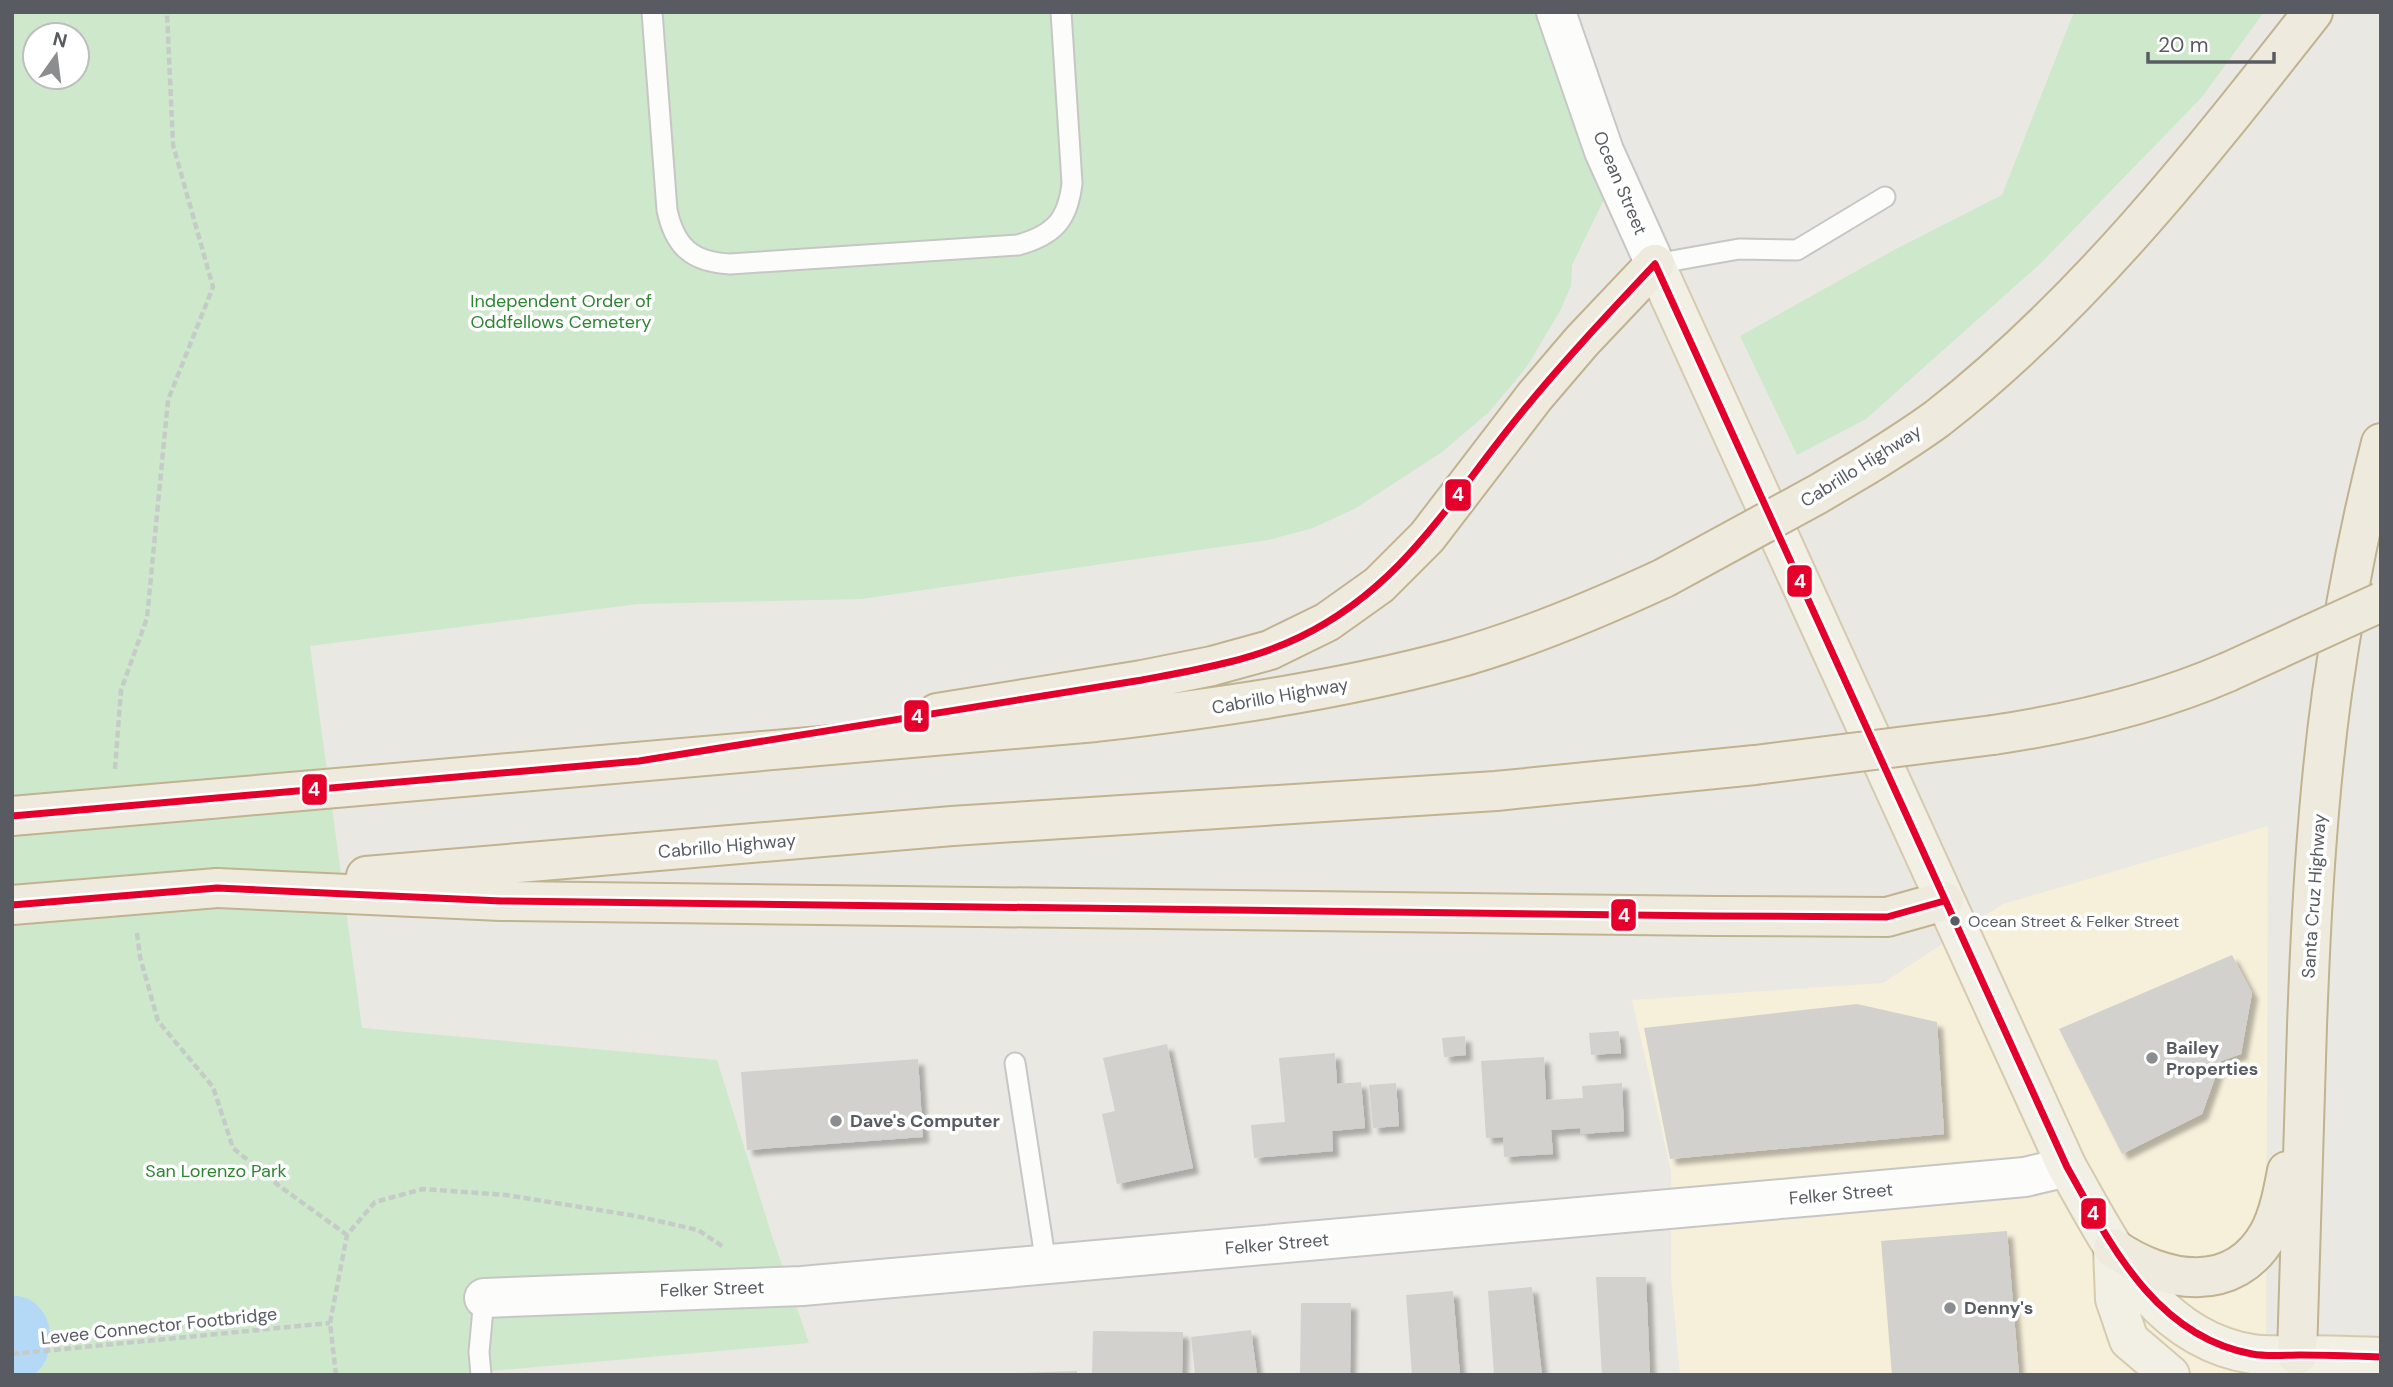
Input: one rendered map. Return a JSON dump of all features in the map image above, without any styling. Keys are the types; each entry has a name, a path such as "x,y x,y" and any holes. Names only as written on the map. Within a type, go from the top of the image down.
{"highway":[{"name":"Cabrillo Highway","path":"12,816 1096,722 1184,712 1362,682 1453,659 1535,632 1664,579 1818,495 1936,419 2007,360 2133,229 2200,153 2313,12"},
{"path":"639,761 1179,673 1242,659 1299,637 1353,604 1402,563 1446,513 1558,368 1655,264"},
{"name":"Santa Cruz Highway","path":"2296,1365 2314,886 2332,695 2364,508 2381,443"},
{"name":"Cabrillo Highway","path":"12,905 952,826 1496,791 1755,765 1993,736 2115,712 2192,688 2381,602"},
{"path":"218,888 515,902 1689,916 1887,917 1944,901"},
{"path":"2113,1248 2148,1269 2192,1277 2217,1276 2242,1264 2253,1255 2270,1230 2277,1213 2305,1072"}],"main road":[{"name":"Ocean Street","path":"1655,264 2067,1167 2113,1248 2150,1298 2179,1325 2216,1345 2296,1365 2381,1357"},
{"path":"2113,1248 2115,1299 2129,1340 2170,1375"}],"street":[{"name":"Ocean Street","path":"1556,12 1604,152 1655,264"},
{"name":"Felker Street","path":"484,1298 802,1286 2025,1177 2067,1167"}],"lane":[{"path":"652,12 670,225 676,239 686,250 715,263 730,264 1018,245 1048,233 1067,211 1072,183 1060,12"},
{"path":"1655,264 1739,249 1797,250 1885,197"},
{"path":"1015,1063 1046,1264"},
{"path":"481,1375 479,1352 484,1298"}],"path":[{"path":"116,775 114,762 121,690 147,618 168,400 213,287 173,145 167,12"},
{"path":"136,931 140,957 158,1021 213,1087 233,1148 278,1185 347,1235"},
{"path":"336,1375 330,1323 347,1235 375,1202 423,1189 506,1195 636,1216 698,1230 735,1253"},
{"name":"Levee Connector Footbridge","path":"12,1354 330,1323"}],"shaded area":[{"path":"2268,826 2266,1337 2381,1337 2381,1375 1680,1375 1671,1277 1671,1171 1632,1000 1883,983 2003,904"}],"green space":[{"path":"12,12 1550,12 1612,183 1572,265 1571,286 1560,311 1528,365 1489,412 1442,452 1356,508 1313,528 1268,540 861,599 638,604 310,646 362,1028 717,1060 772,1236 809,1343 445,1375 12,1375"},
{"path":"2074,12 2264,12 2202,97 2041,263 1866,419 1797,455 1740,336 1894,250 2002,195"}],"building":[{"name":"Bailey Properties","path":"2232,955 2252,993 2241,1054 2221,1061 2202,1114 2122,1154 2059,1029"},
{"path":"1857,1004 1937,1022 1944,1134 1670,1159 1644,1028"},
{"path":"1619,1031 1621,1053 1591,1055 1589,1033"},
{"path":"1465,1036 1466,1055 1444,1057 1442,1038"},
{"path":"1167,1044 1193,1168 1117,1184 1102,1114 1115,1111 1103,1058"},
{"path":"1335,1053 1337,1084 1361,1082 1365,1128 1332,1131 1333,1151 1254,1158 1251,1125 1285,1122 1279,1058"},
{"path":"1544,1057 1546,1100 1583,1098 1582,1086 1622,1083 1624,1131 1581,1134 1580,1128 1551,1130 1553,1154 1504,1157 1503,1137 1486,1138 1481,1061"},
{"path":"918,1059 923,1137 747,1150 741,1072"},
{"path":"1396,1083 1399,1126 1373,1128 1369,1085"},
{"name":"Denny's","path":"2007,1231 2019,1375 1892,1375 1881,1241"},
{"path":"1596,1277 1646,1277 1650,1375 1602,1375"},
{"path":"1532,1287 1542,1375 1494,1375 1488,1291"},
{"path":"1453,1291 1460,1375 1412,1375 1406,1295"},
{"path":"1301,1303 1351,1303 1350,1375 1300,1375"},
{"path":"1251,1330 1257,1375 1195,1375 1191,1337"},
{"path":"1093,1331 1183,1332 1182,1375 1092,1374"},
{"path":"1077,1371 1077,1375 1020,1375 1020,1373"}],"waterway":[{"path":"12,1333 12,1344"}],"transit line":[{"name":"4","path":"1655,264 2067,1167 2119,1256 2162,1307 2188,1328 2218,1344 2264,1355 2381,1357"},
{"name":"4","path":"12,816 639,761 1142,680 1222,664 1262,652 1300,637 1335,617 1367,594 1394,569 1443,514 1548,381 1655,264"},
{"name":"4","path":"12,905 217,888 501,901 1716,916 1887,917 1944,901"}],"place":[{"name":"Ocean Street & Felker Street","path":"1955,921"},
{"name":"Bailey Properties","path":"2152,1058"},
{"name":"Dave's Computer","path":"836,1121"},
{"name":"Denny's","path":"1950,1308"}],"park label":[{"name":"Independent Order of Oddfellows Cemetery","path":"561,311"},
{"name":"San Lorenzo Park","path":"216,1171"}]}
